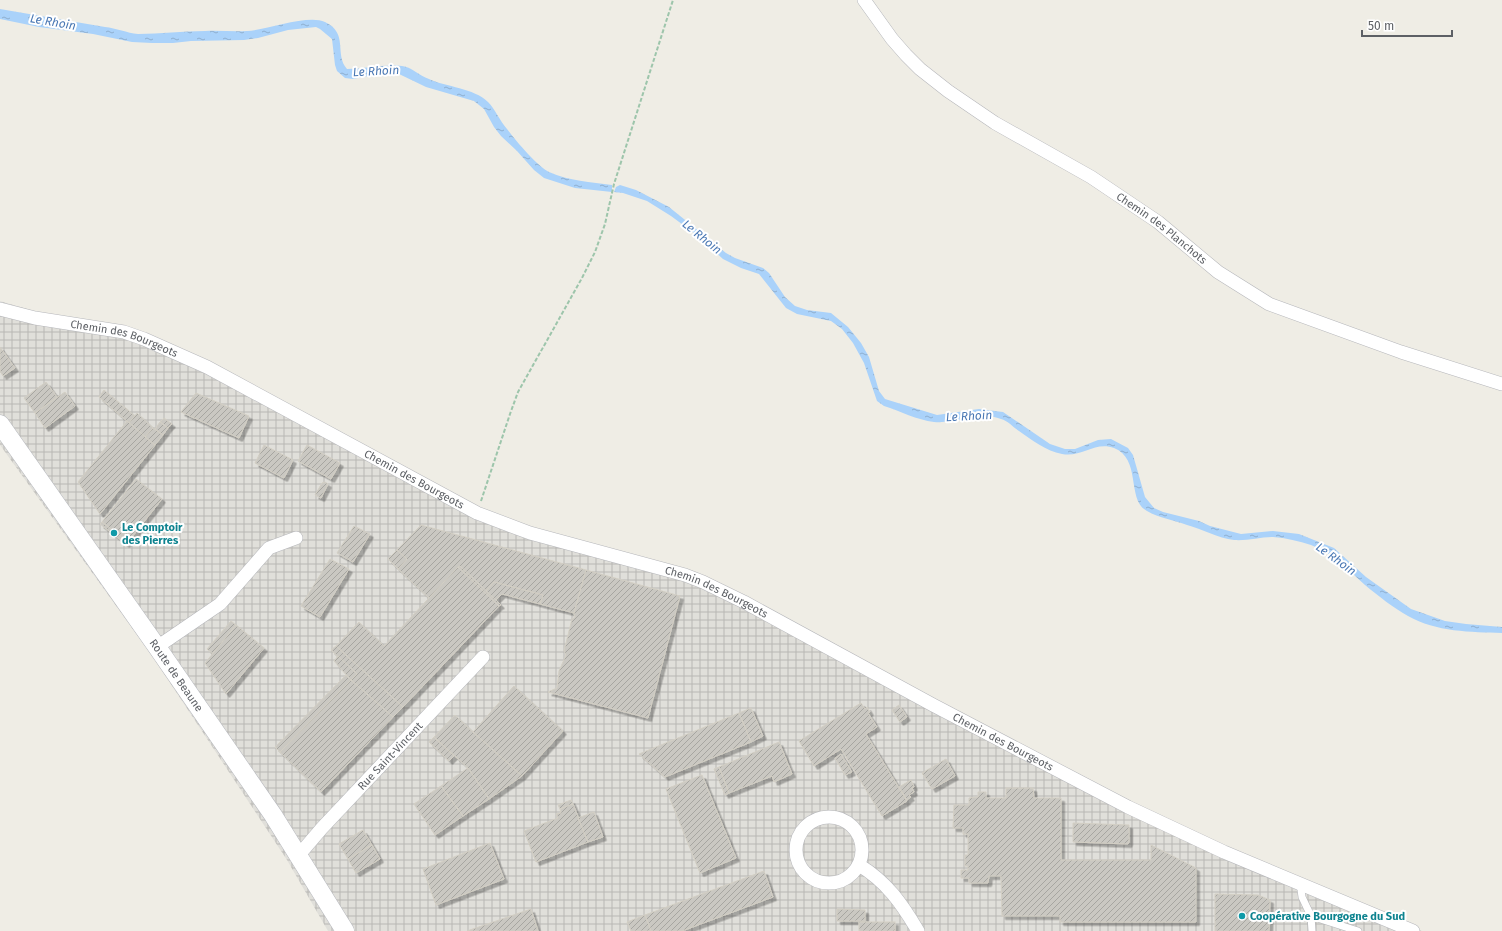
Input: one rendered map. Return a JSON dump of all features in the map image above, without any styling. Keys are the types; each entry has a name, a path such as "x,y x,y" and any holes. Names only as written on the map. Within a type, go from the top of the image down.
{"main road":[{"name":"Route de Beaune","path":"0,424 157,646 273,815 345,931"}],"street":[{"name":"Chemin des Planchots","path":"864,0 892,39 920,69 948,91 995,123 1097,181 1158,222 1218,272 1269,304 1401,352 1502,384"},
{"name":"Chemin des Bourgeots","path":"0,309 35,318 124,332 207,367 477,513 530,533 685,575 703,582 744,602 933,705 1128,807 1224,852 1414,931"},
{"path":"157,646 220,604 269,548 296,538"},
{"name":"Rue Saint-Vincent","path":"298,856 322,828 483,657"},
{"path":"833,817 848,822 854,828 862,842 863,850 859,865 852,875 842,882 826,884 814,880 804,873 797,859 796,843 799,835 810,823 821,818 833,817"},
{"path":"859,865 884,884 900,901 918,931"}],"lane":[{"path":"1300,884 1302,897 1311,916 1312,931"},
{"path":"1311,916 1358,931"}],"path":[{"path":"477,513 518,392 595,252 605,224 614,184 673,0"}],"shaded area":[{"path":"0,301 47,315 134,330 465,507 527,527 693,573 1174,824 1422,931 328,931 287,860 153,657 0,445"}],"water":[{"name":"Le Rhoin","path":"0,9 138,34 247,31 298,21 318,20 325,22 337,32 341,57 347,69 402,66 409,68 425,78 460,88 482,97 493,108 515,140 544,169 557,175 572,179 612,185 612,192 575,188 544,178 534,170 501,136 484,109 474,101 426,87 399,74 378,74 353,79 345,78 337,71 335,65 332,39 316,27 288,30 244,40 191,41 173,43 132,42 0,19"},
{"name":"Le Rhoin","path":"620,185 636,190 669,207 726,253 735,258 763,268 769,273 785,297 795,306 807,310 831,313 848,327 861,343 869,357 879,391 885,399 937,415 979,409 1003,412 1050,444 1065,449 1075,449 1098,440 1111,439 1128,448 1133,455 1145,497 1154,508 1163,512 1241,534 1273,531 1299,534 1334,548 1366,577 1411,609 1445,621 1502,627 1502,633 1442,628 1408,616 1380,597 1333,557 1311,545 1273,537 1244,540 1228,539 1147,511 1141,506 1137,498 1128,461 1123,453 1114,448 1107,446 1094,448 1069,455 1056,453 1039,445 1001,419 984,416 934,422 884,406 877,401 864,363 853,343 842,329 831,321 797,314 786,308 759,274 741,268 723,259 694,233 647,201 623,193 614,192 616,187"}],"building":[{"path":"0,347 15,368 3,376 0,371"},
{"path":"46,382 57,397 35,413 24,398"},
{"path":"104,390 135,416 129,423 99,397"},
{"path":"65,392 75,406 45,428 35,413"},
{"path":"196,393 249,416 239,438 181,412"},
{"path":"137,413 153,428 145,437 129,423"},
{"path":"164,418 172,424 168,428 160,422"},
{"path":"127,421 155,445 100,514 78,482"},
{"path":"160,422 168,428 163,435 155,429"},
{"path":"153,428 163,435 155,445 145,437"},
{"path":"264,445 293,460 284,478 255,463"},
{"path":"307,445 340,463 331,479 298,461"},
{"path":"136,479 162,499 128,542 102,522"},
{"path":"325,482 328,484 321,498 315,495 322,483"},
{"name":"Le Comptoir des Pierres","path":"102,522 128,542 126,544 100,524"},
{"path":"421,525 586,570 574,613 540,604 543,595 494,582 486,591 460,566 429,598 398,569 407,559 397,550"},
{"path":"354,526 370,534 353,562 337,553"},
{"path":"397,550 407,559 398,569 388,559"},
{"path":"330,559 349,569 320,617 301,606"},
{"path":"460,566 501,605 499,606 458,567"},
{"path":"458,567 499,606 403,707 336,646 359,622 384,646"},
{"path":"586,570 680,596 648,718 548,692 557,688 559,671 566,655 564,651 572,619 575,617 574,613"},
{"path":"494,582 543,595 540,604 502,594 496,600 486,591"},
{"path":"231,621 236,625 213,654 207,649"},
{"path":"236,625 264,648 226,694 205,663"},
{"path":"336,646 403,707 393,717 351,680 357,674 331,650"},
{"path":"338,656 357,674 351,680 334,661"},
{"path":"346,675 351,680 280,752 275,747"},
{"path":"351,680 393,717 321,792 280,752"},
{"path":"514,686 563,731 522,776 473,732"},
{"path":"861,703 865,709 867,707 870,712 868,713 877,727 866,734 907,801 882,816 841,749 814,766 799,741"},
{"path":"899,705 907,717 900,722 892,710"},
{"path":"751,708 763,736 751,742 739,713"},
{"path":"739,713 751,742 665,777 639,754"},
{"path":"455,715 522,776 489,799 468,768 434,737"},
{"path":"434,737 454,756 449,761 429,742"},
{"path":"779,742 792,774 774,782 772,776 729,793 719,767"},
{"path":"841,754 852,772 845,775 835,758"},
{"path":"946,759 955,776 932,789 922,773"},
{"path":"719,767 729,793 725,795 714,769"},
{"path":"468,768 489,799 463,816 441,786"},
{"path":"702,775 736,858 700,873 666,789"},
{"path":"911,780 914,787 912,788 914,792 909,795 911,797 907,800 899,787"},
{"path":"441,786 463,816 435,835 414,804"},
{"path":"1006,788 1033,788 1034,798 1061,798 1061,860 1151,860 1151,845 1196,868 1196,922 1060,922 1060,916 1002,916 1001,876 989,876 988,883 969,883 969,878 961,878 961,870 968,870 968,866 965,866 965,855 968,855 968,834 963,834 963,828 953,828 954,805 969,805 969,798 978,797 978,792 986,792 986,798 1006,798"},
{"path":"571,800 573,804 560,809 558,805"},
{"path":"573,804 588,842 536,862 524,831 558,818 556,814 561,813 560,809"},
{"path":"594,812 603,837 588,842 578,818"},
{"path":"1073,823 1129,825 1129,842 1128,844 1073,842"},
{"path":"363,830 372,845 348,859 339,844"},
{"path":"490,843 504,879 436,905 423,869"},
{"path":"372,845 380,859 356,873 348,859"},
{"path":"764,871 773,897 682,931 651,931 645,915"},
{"name":"Coopérative Bourgogne du Sud","path":"1215,894 1258,895 1270,900 1269,931 1215,931"},
{"path":"531,909 538,931 467,931"},
{"path":"837,909 865,910 865,921 837,921"},
{"path":"645,915 651,931 631,931 627,922"},
{"path":"859,922 895,922 895,931 859,931"}],"place":[{"name":"Le Comptoir des Pierres","path":"114,533"},
{"name":"Coopérative Bourgogne du Sud","path":"1242,916"}]}
